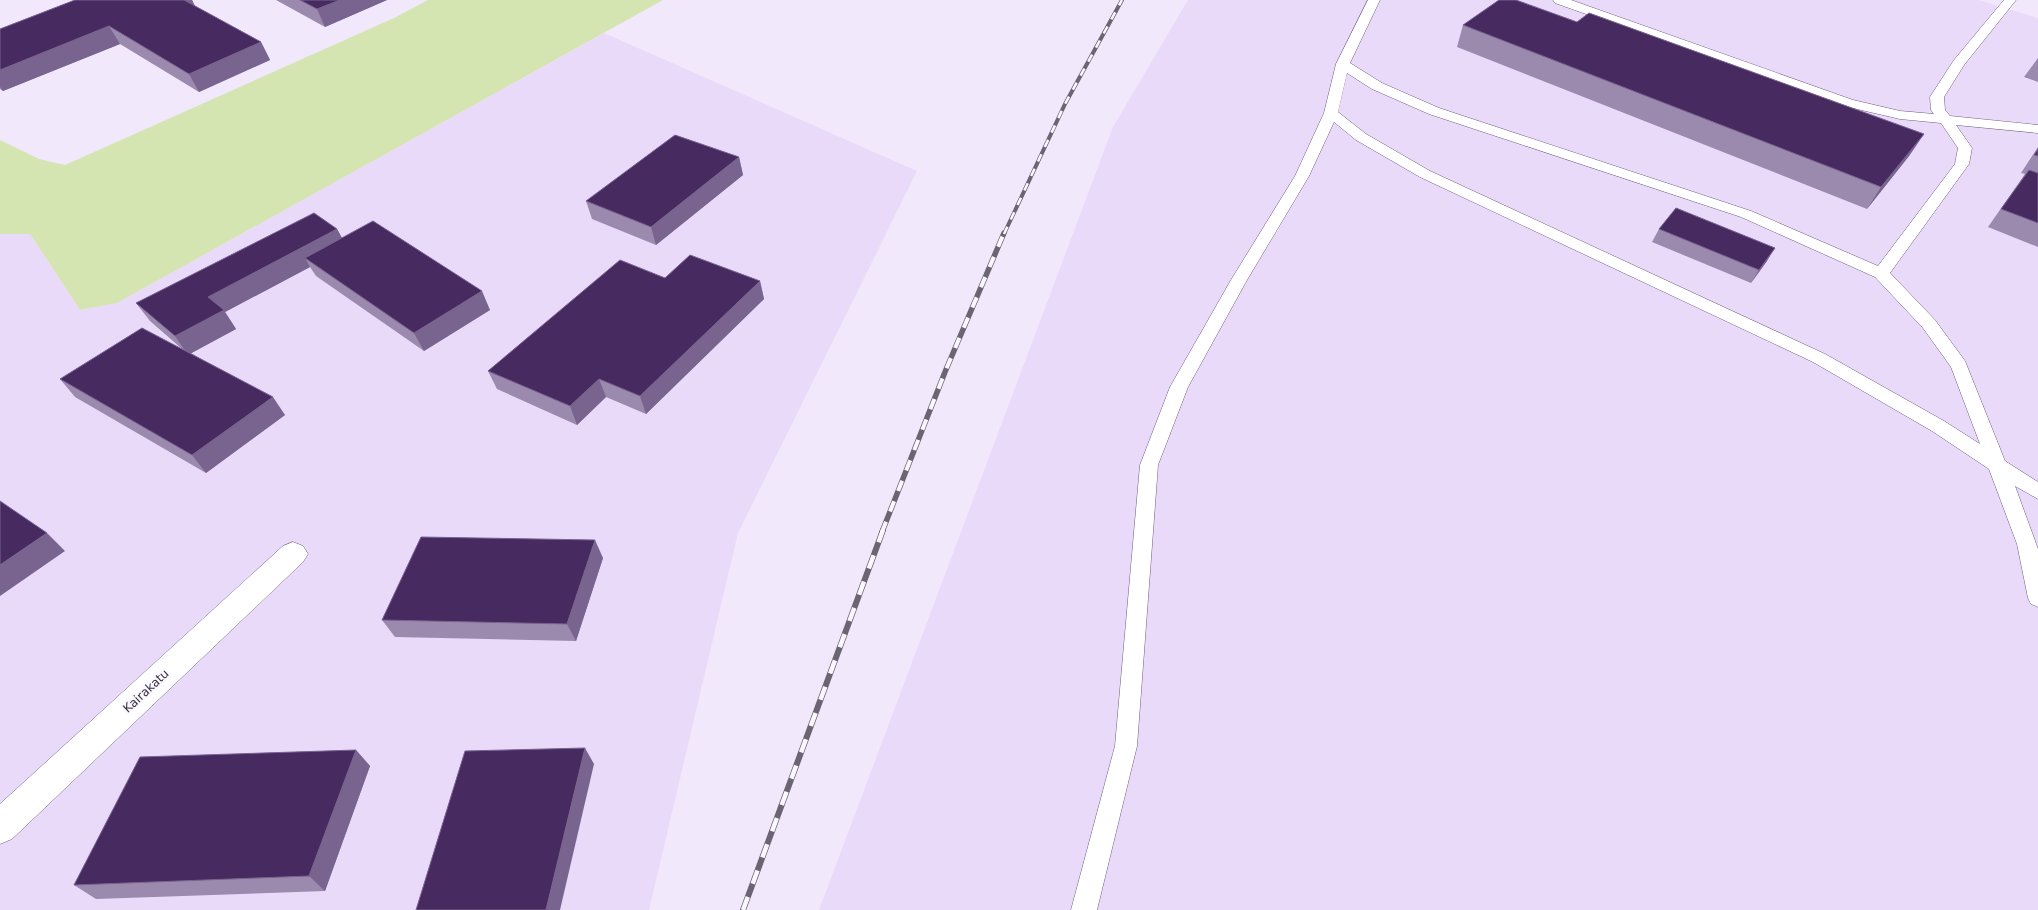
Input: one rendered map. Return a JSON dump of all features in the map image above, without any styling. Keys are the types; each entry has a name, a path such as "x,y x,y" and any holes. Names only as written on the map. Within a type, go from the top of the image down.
{"street":[{"name":"Kairakatu","path":"0,827 293,554"}],"lane":[{"path":"1084,910 1126,746 1149,465 1179,387 1239,280 1302,176 1331,113 1343,64 1374,0"},
{"path":"1559,0 1849,103 1900,115 2038,129"},
{"path":"1881,273 1962,164 1964,148 1938,110 1937,97 1958,63 2010,0"},
{"path":"1343,64 1377,86 1434,111 1746,214 1881,273 1929,324 1959,365 2027,544 2038,598"},
{"path":"1331,113 1361,138 1425,174 1827,363 1938,426 2038,492"}],"shaded area":[{"path":"1188,0 1979,0 2038,18 2038,910 819,910 1113,127"},
{"path":"604,33 917,171 738,533 649,910 0,910 0,234 30,234 80,310 117,303"}],"green space":[{"path":"428,0 663,0 117,303 80,310 30,234 0,234 0,140 39,159 65,165 394,18"}],"building":[{"path":"75,0 184,0 261,42 189,74 109,26 0,70 0,29"},
{"path":"300,0 340,0 317,9"},
{"path":"1499,0 1516,0 1577,22 1589,13 1924,134 1881,187 1463,25"},
{"path":"675,135 739,157 651,227 586,201"},
{"path":"2029,170 2038,173 2038,223 2001,209"},
{"path":"1676,208 1775,248 1759,270 1659,229"},
{"path":"314,213 337,229 208,297 224,310 175,336 136,303"},
{"path":"373,221 482,291 414,333 305,258"},
{"path":"690,255 760,281 640,396 599,379 570,406 488,371 620,260 665,278"},
{"path":"142,328 273,397 192,455 60,379"},
{"path":"0,501 47,533 0,565"},
{"path":"421,537 595,540 567,624 382,620"},
{"path":"585,748 546,910 416,910 465,751"},
{"path":"356,750 309,876 74,885 140,757"}],"railway":[{"path":"1004,234 1065,104 1122,0"},
{"path":"882,532 945,372 1004,233"},
{"path":"743,910 883,530"}]}
